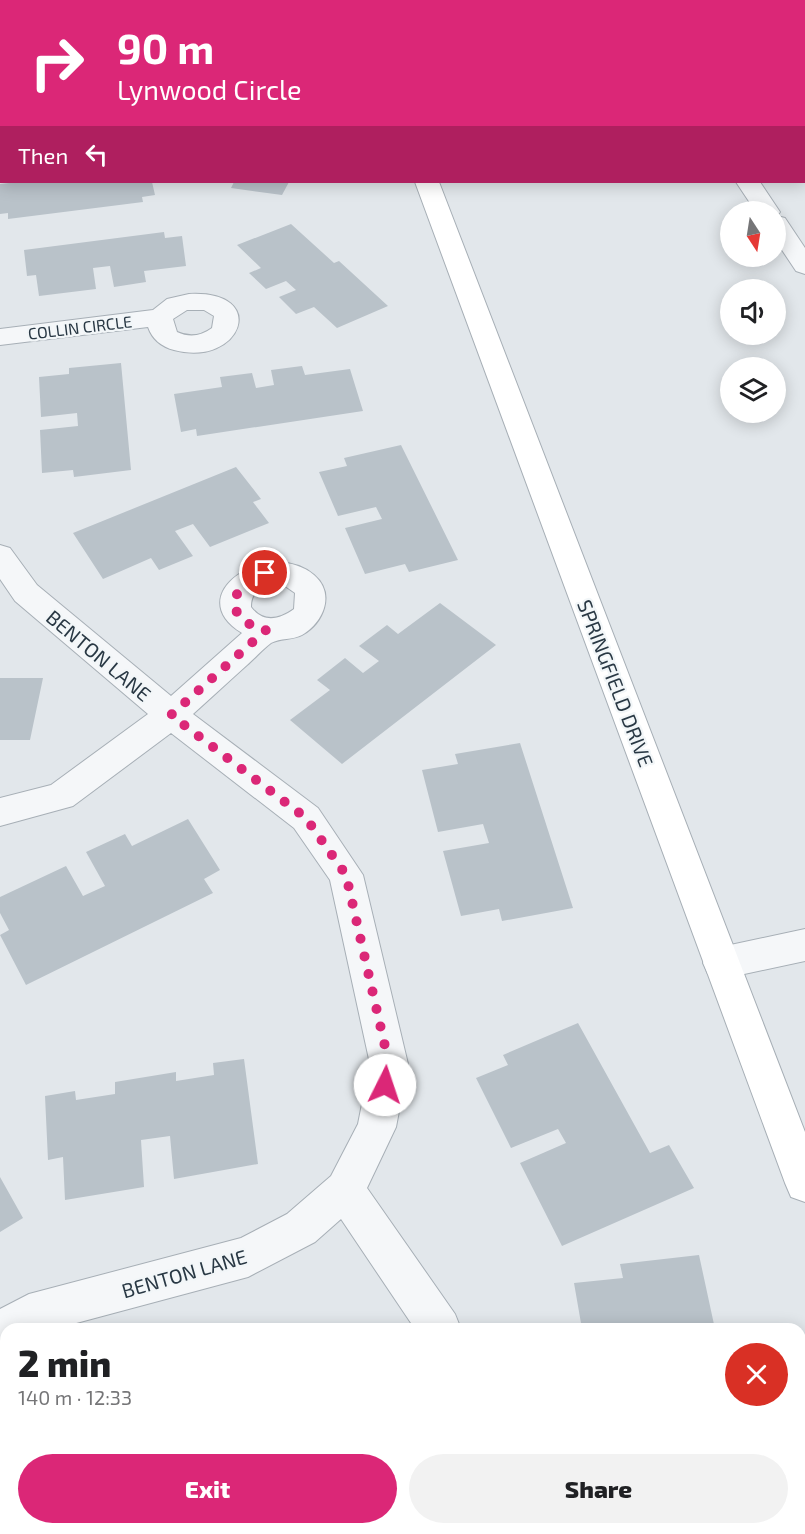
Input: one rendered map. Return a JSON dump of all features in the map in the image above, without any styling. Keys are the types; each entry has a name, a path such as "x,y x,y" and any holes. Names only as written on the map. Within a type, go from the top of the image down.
{"street":[{"name":"SPRINGFIELD DRIVE","path":"427,183 805,1183"},
{"path":"749,183 761,201"},
{"path":"786,238 805,266"},
{"name":"COLLIN CIRCLE","path":"0,337 160,317"},
{"name":"BENTON LANE","path":"0,556 26,593 171,715 306,818 346,875 389,1064 376,1127 345,1190 301,1228 248,1257 29,1315 16,1323"},
{"path":"0,812 61,796 171,715 266,630"},
{"path":"721,963 805,945"},
{"path":"345,1190 436,1323"}],"building":[{"path":"152,183 155,195 142,197 143,202 8,219 8,213 0,214 0,184"},
{"path":"234,183 288,183 282,195 231,188"},
{"path":"291,224 334,263 339,261 388,306 337,328 314,307 296,314 279,297 296,290 286,281 266,289 249,273 261,268 237,245"},
{"path":"164,232 165,238 182,236 186,266 144,271 146,282 114,287 110,266 93,268 96,289 39,296 36,275 27,276 24,250"},
{"path":"121,363 131,470 74,477 73,470 42,473 40,430 78,426 77,413 41,417 39,377 69,374 69,368"},
{"path":"302,366 305,375 350,369 363,411 197,436 196,429 181,432 174,394 222,387 220,377 252,373 256,388 274,385 271,370"},
{"path":"401,445 458,560 409,572 405,564 365,574 345,528 382,519 376,507 338,516 319,472 347,466 344,458"},
{"path":"236,467 261,499 253,502 269,523 210,547 193,524 175,531 193,556 159,570 151,558 103,579 73,533"},
{"path":"440,603 496,645 342,764 290,720 330,690 317,680 345,658 363,673 379,661 359,646 387,625 398,634"},
{"path":"0,678 43,678 30,740 0,740"},
{"path":"520,743 573,908 502,921 499,909 461,916 443,851 489,843 483,824 438,832 422,770 458,764 455,754"},
{"path":"188,819 220,870 204,879 213,893 26,985 0,935 9,930 0,913 0,897 66,866 83,896 105,886 86,852 125,834 132,846"},
{"path":"578,1023 650,1153 669,1145 694,1188 562,1246 520,1163 566,1143 558,1129 511,1148 476,1078 508,1065 503,1055"},
{"path":"244,1059 258,1164 174,1179 170,1136 141,1140 144,1187 65,1200 63,1157 48,1160 45,1096 75,1091 76,1100 115,1094 115,1082 176,1072 176,1081 214,1075 213,1063"},
{"path":"0,1177 23,1218 0,1232"},
{"path":"699,1255 714,1323 581,1323 574,1283 623,1278 620,1264"}],"route":[{"path":"265,573 251,578 240,586 234,597 235,609 240,619 251,627 266,630 171,715 306,818 346,875 389,1064 385,1085"}]}
